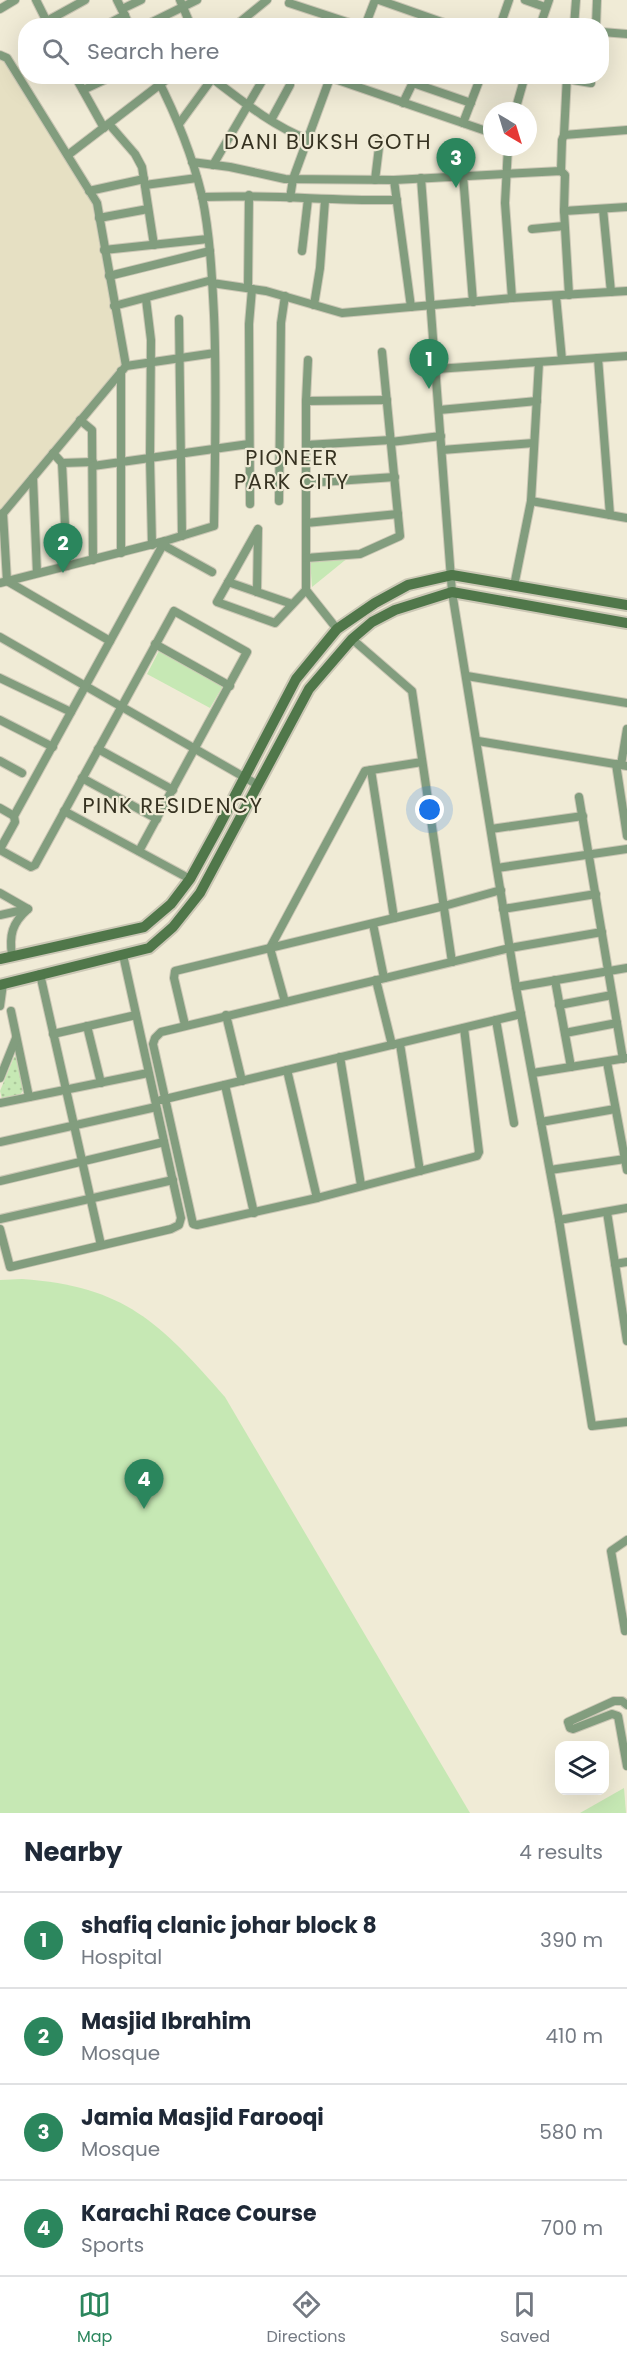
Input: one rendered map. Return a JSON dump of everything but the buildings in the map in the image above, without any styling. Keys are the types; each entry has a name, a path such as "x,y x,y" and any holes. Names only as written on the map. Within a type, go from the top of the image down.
{"main road":[{"path":"0,959 144,927 171,904 190,879 296,680 337,629 375,603 408,585 452,575 627,605"},
{"path":"1,985 149,948 173,927 200,893 309,689 352,639 372,622 395,610 452,592 627,623"}],"street":[{"path":"0,9 15,0"},
{"path":"36,0 45,18"},
{"path":"56,18 85,0"},
{"path":"117,0 126,18"},
{"path":"115,18 141,0"},
{"path":"157,18 181,4 197,0"},
{"path":"245,18 267,0"},
{"path":"369,18 377,0 430,18"},
{"path":"503,18 509,0"},
{"path":"525,0 547,3 542,18"},
{"path":"575,18 576,0"},
{"path":"596,18 597,0"},
{"path":"290,3 335,18"},
{"path":"181,4 187,18"},
{"path":"609,33 627,34"},
{"path":"0,55 7,58 18,75"},
{"path":"23,84 97,203 123,368 120,462 121,552"},
{"path":"79,84 106,126 139,160 153,245"},
{"path":"82,90 95,84"},
{"path":"180,124 210,84"},
{"path":"221,84 247,105 295,135 308,139"},
{"path":"213,165 260,84"},
{"path":"290,198 293,179 326,84"},
{"path":"358,84 403,103 483,130"},
{"path":"403,103 412,84"},
{"path":"424,84 471,103"},
{"path":"463,123 478,84"},
{"path":"518,102 523,84"},
{"path":"567,84 561,171 565,175 564,226 569,296"},
{"path":"3,582 164,543 214,526 215,353 210,251 197,178 180,124 161,85 68,155"},
{"path":"271,120 290,85"},
{"path":"564,135 566,137 627,130"},
{"path":"375,180 380,139"},
{"path":"507,156 505,174 512,298"},
{"path":"192,162 293,179 394,180 561,171"},
{"path":"463,175 473,302"},
{"path":"89,191 144,182 197,178"},
{"path":"421,178 452,592 478,741 503,909 559,1220 592,1426 627,1422"},
{"path":"394,180 411,307"},
{"path":"202,197 249,195 325,200 397,200"},
{"path":"249,195 250,504"},
{"path":"302,251 308,199"},
{"path":"314,305 320,268 325,200"},
{"path":"564,211 627,207"},
{"path":"99,218 148,208"},
{"path":"603,209 611,292"},
{"path":"532,229 564,226"},
{"path":"104,250 208,239"},
{"path":"109,276 210,251"},
{"path":"114,306 212,282 285,296 342,313 512,298 627,291"},
{"path":"279,501 281,323 285,296"},
{"path":"556,296 562,360"},
{"path":"146,299 151,340 152,545"},
{"path":"178,319 182,536"},
{"path":"306,558 360,554 400,536 382,352"},
{"path":"3,582 2,515 123,368 215,353"},
{"path":"436,369 627,356"},
{"path":"598,358 610,514"},
{"path":"308,360 306,590 337,629"},
{"path":"514,586 531,501 539,362"},
{"path":"306,401 387,399"},
{"path":"439,410 537,401"},
{"path":"80,420 92,430 93,560"},
{"path":"306,445 441,436"},
{"path":"442,450 534,443"},
{"path":"62,463 120,462 249,444"},
{"path":"53,453 62,463 67,566"},
{"path":"306,483 394,477"},
{"path":"33,478 37,573"},
{"path":"531,501 627,518"},
{"path":"306,523 398,514"},
{"path":"257,592 258,529 217,602 275,623 306,590"},
{"path":"164,543 212,572"},
{"path":"139,851 247,656 245,650 174,611 33,867 0,850 15,822 14,816 164,543"},
{"path":"3,582 110,641"},
{"path":"228,582 292,604"},
{"path":"0,638 258,785"},
{"path":"352,639 412,691 452,962"},
{"path":"155,644 230,686"},
{"path":"466,676 627,704"},
{"path":"0,678 71,712"},
{"path":"0,720 52,747"},
{"path":"627,729 621,765 627,836"},
{"path":"478,741 621,765"},
{"path":"98,749 173,790"},
{"path":"0,761 22,772"},
{"path":"285,1002 270,948 365,771 422,762"},
{"path":"371,770 394,918"},
{"path":"82,778 157,819"},
{"path":"533,1073 625,1059 579,797"},
{"path":"0,808 14,816"},
{"path":"64,811 190,879"},
{"path":"491,829 583,816"},
{"path":"497,868 627,849"},
{"path":"185,1025 174,978 175,971 373,924 501,890"},
{"path":"0,893 28,909"},
{"path":"503,909 596,894"},
{"path":"12,956 10,940 12,929 18,918 28,909"},
{"path":"0,915 28,909"},
{"path":"373,924 380,979 396,1044 420,1171"},
{"path":"464,1028 479,1152 472,1158 254,1213 193,1224 153,1044 161,1032 510,948 602,932"},
{"path":"0,1230 10,1267 171,1229 179,1225 182,1218 123,955"},
{"path":"516,987 627,969"},
{"path":"40,974 101,1245"},
{"path":"555,980 571,1067"},
{"path":"0,1006 1,985"},
{"path":"559,1005 612,995"},
{"path":"11,1011 29,1097"},
{"path":"0,1142 74,1126 155,1105 164,1100 521,1014"},
{"path":"53,1034 136,1016"},
{"path":"226,1016 242,1081"},
{"path":"496,1020 513,1123"},
{"path":"565,1033 617,1023"},
{"path":"87,1026 101,1083"},
{"path":"0,1078 16,1038"},
{"path":"340,1057 361,1185"},
{"path":"607,1062 627,1170"},
{"path":"287,1070 317,1198"},
{"path":"0,1103 148,1073"},
{"path":"225,1085 254,1213"},
{"path":"541,1122 615,1108"},
{"path":"0,1181 164,1142"},
{"path":"550,1170 625,1159"},
{"path":"0,1219 173,1180"},
{"path":"559,1220 627,1208"},
{"path":"607,1212 625,1315 627,1341"},
{"path":"615,1264 627,1262"},
{"path":"627,1540 611,1551 625,1631 627,1630"},
{"path":"627,1705 622,1701 614,1701 568,1722 571,1729 612,1714 618,1716 627,1766"}],"shaded area":[{"path":"0,59 5,61 92,203 122,366 0,511"}],"green space":[{"path":"349,557 312,587 310,560"},
{"path":"161,647 226,681 210,708 147,674"},
{"path":"17,1056 24,1089 20,1095 2,1099 0,1091 14,1057"},
{"path":"22,1279 58,1283 88,1290 138,1313 180,1348 225,1397 470,1813 0,1813 0,1280"},
{"path":"624,1788 626,1813 580,1813"}],"place":[{"name":"Jamia Masjid Farooqi","path":"456,188"},
{"name":"shafiq clanic johar block 8","path":"429,389"},
{"name":"Masjid Ibrahim","path":"63,573"},
{"name":"Karachi Race Course","path":"144,1509"}],"district":[{"name":"DANI BUKSH GOTH","path":"328,142"},
{"name":"PIONEER PARK CITY","path":"292,470"},
{"name":"PINK RESIDENCY","path":"173,806"}]}
